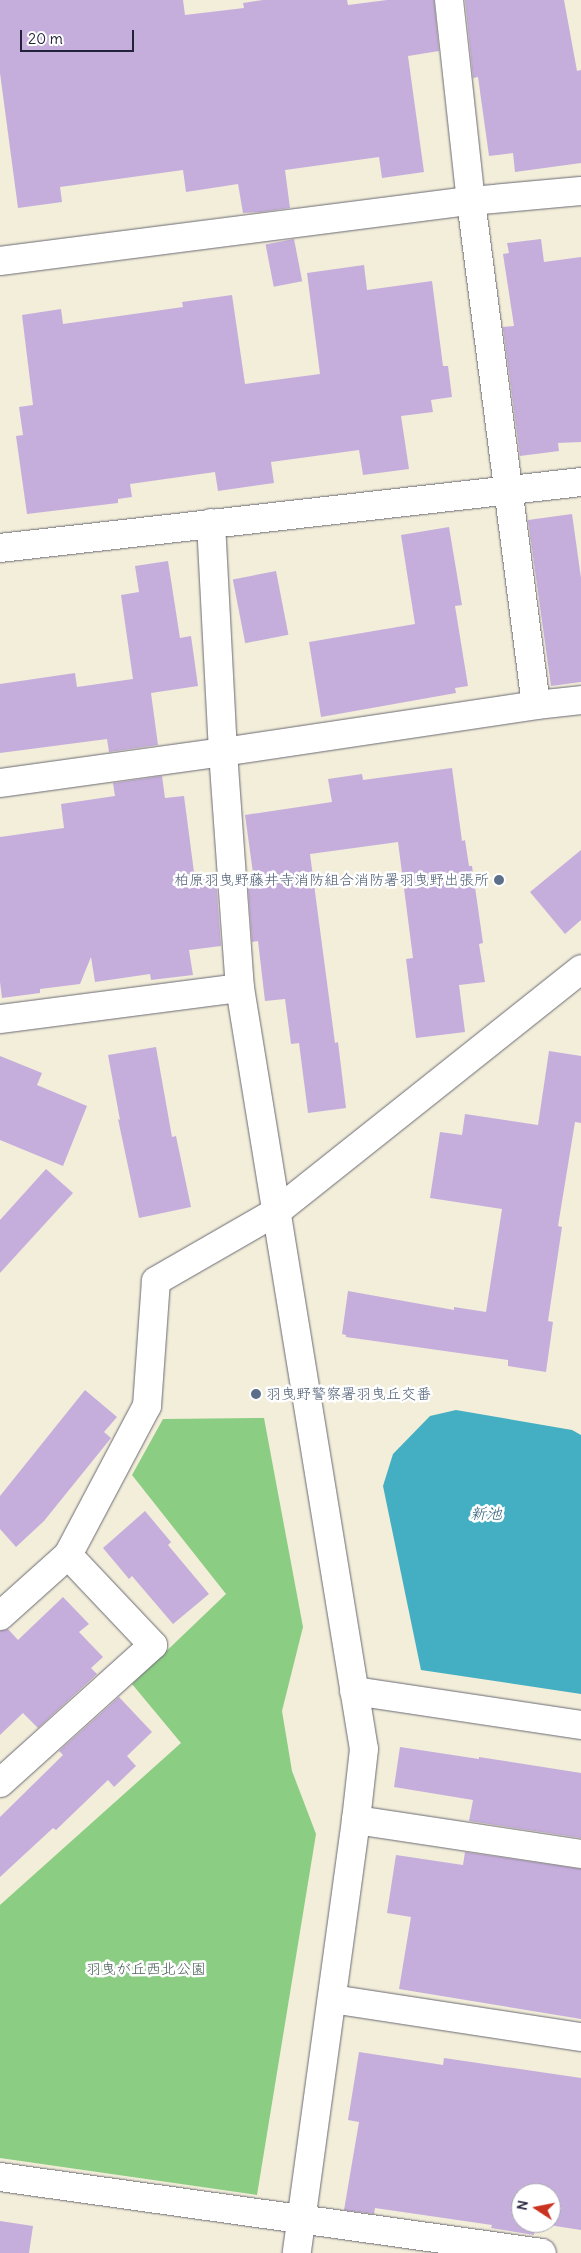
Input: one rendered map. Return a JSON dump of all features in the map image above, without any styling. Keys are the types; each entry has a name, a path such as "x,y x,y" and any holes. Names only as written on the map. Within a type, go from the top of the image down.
{"street":[{"path":"449,0 470,201 536,705"},
{"path":"0,261 470,201 581,191"},
{"path":"0,548 581,482"},
{"path":"211,523 223,752 240,988 364,1749 297,2253"},
{"path":"0,782 581,700"},
{"path":"0,1616 68,1555 147,1406 156,1281 276,1212 569,990 581,969"},
{"path":"0,1019 240,988"},
{"path":"0,1783 153,1645 68,1555"},
{"path":"354,1691 581,1725"},
{"path":"356,1820 581,1854"},
{"path":"332,1999 581,2037"},
{"path":"0,2177 542,2253"}],"green space":[{"name":"羽曳が丘西北公園","path":"264,1418 303,1627 282,1711 292,1771 316,1834 257,2195 0,2158 0,1905 181,1743 132,1684 226,1594 132,1475 163,1419"}],"water":[{"name":"新池","path":"456,1410 572,1430 581,1435 581,1694 421,1670 383,1486 393,1454 430,1416"}],"building":[{"path":"0,0 183,0 185,15 244,8 243,3 263,0 347,0 348,5 387,0 434,0 439,51 408,56 424,172 382,178 379,157 285,170 290,208 261,212 243,213 238,184 186,192 183,170 60,187 62,202 18,208 0,73"},
{"path":"465,0 564,0 577,71 581,70 581,163 515,172 513,153 489,156 478,77 473,78"},
{"path":"294,239 302,281 274,287 266,245"},
{"path":"541,239 544,262 581,257 581,442 558,443 559,451 520,456 503,327 514,326 503,254 509,253 507,243"},
{"path":"364,265 367,290 432,281 443,366 448,366 452,397 431,400 433,412 401,416 409,469 363,475 359,450 271,462 274,483 218,491 215,472 130,484 132,497 118,499 118,503 27,514 16,436 23,435 19,407 33,405 22,315 61,309 63,324 183,307 182,302 232,295 245,384 320,374 307,273"},
{"path":"572,514 581,578 581,682 551,686 528,520"},
{"path":"449,527 462,605 455,606 468,686 455,688 456,693 321,717 309,642 415,624 401,535"},
{"path":"168,561 180,638 191,636 198,686 151,693 158,745 109,752 107,739 0,753 0,684 75,673 77,687 133,679 121,595 139,592 135,566"},
{"path":"276,571 288,635 245,643 233,579"},
{"path":"452,768 462,841 465,840 469,866 472,866 483,943 479,944 485,982 459,985 465,1032 416,1038 406,959 413,958 398,842 310,854 335,1043 338,1042 346,1108 308,1113 299,1043 291,1044 285,999 265,1001 258,941 252,942 247,873 253,873 245,815 332,802 328,779 362,774 363,780"},
{"path":"162,776 165,798 184,796 195,880 216,878 221,946 189,950 193,975 151,980 150,974 95,982 91,957 80,984 40,989 40,993 2,998 0,982 0,837 64,828 61,804 115,796 113,783"},
{"path":"581,850 581,920 565,934 530,892"},
{"path":"156,1047 172,1137 176,1136 191,1207 139,1218 118,1119 120,1120 108,1055"},
{"path":"549,1051 581,1056 581,1123 575,1122 558,1226 562,1227 548,1321 553,1322 546,1372 508,1366 508,1360 346,1337 346,1335 342,1334 348,1291 454,1310 454,1307 486,1312 502,1209 430,1198 440,1132 462,1135 465,1114 538,1125"},
{"path":"0,1056 42,1073 37,1085 87,1106 63,1166 0,1140"},
{"path":"46,1169 73,1193 0,1273 0,1220"},
{"path":"85,1390 117,1417 104,1432 111,1438 44,1521 16,1547 0,1529 0,1496"},
{"path":"145,1511 171,1542 168,1545 209,1594 173,1624 132,1576 129,1579 103,1548"},
{"path":"63,1597 89,1624 79,1632 103,1657 91,1668 97,1674 38,1728 23,1713 0,1735 0,1631 8,1629 18,1640"},
{"path":"119,1697 152,1732 127,1756 136,1766 114,1787 108,1780 56,1830 53,1828 0,1877 0,1817 63,1755 59,1751"},
{"path":"400,1747 581,1773 581,1838 469,1821 473,1800 394,1787"},
{"path":"465,1852 581,1869 581,2019 399,1989 411,1917 387,1913 396,1855 463,1865"},
{"path":"359,2052 443,2065 444,2058 581,2078 581,2230 561,2227 561,2183 511,2183 511,2231 491,2228 492,2225 375,2208 374,2214 344,2210 359,2122 348,2120"},
{"path":"0,2221 33,2226 29,2253 0,2253"}],"place":[{"name":"柏原羽曳野藤井寺消防組合消防署羽曳野出張所","path":"499,880"},
{"name":"羽曳野警察署羽曳丘交番","path":"256,1394"}]}
